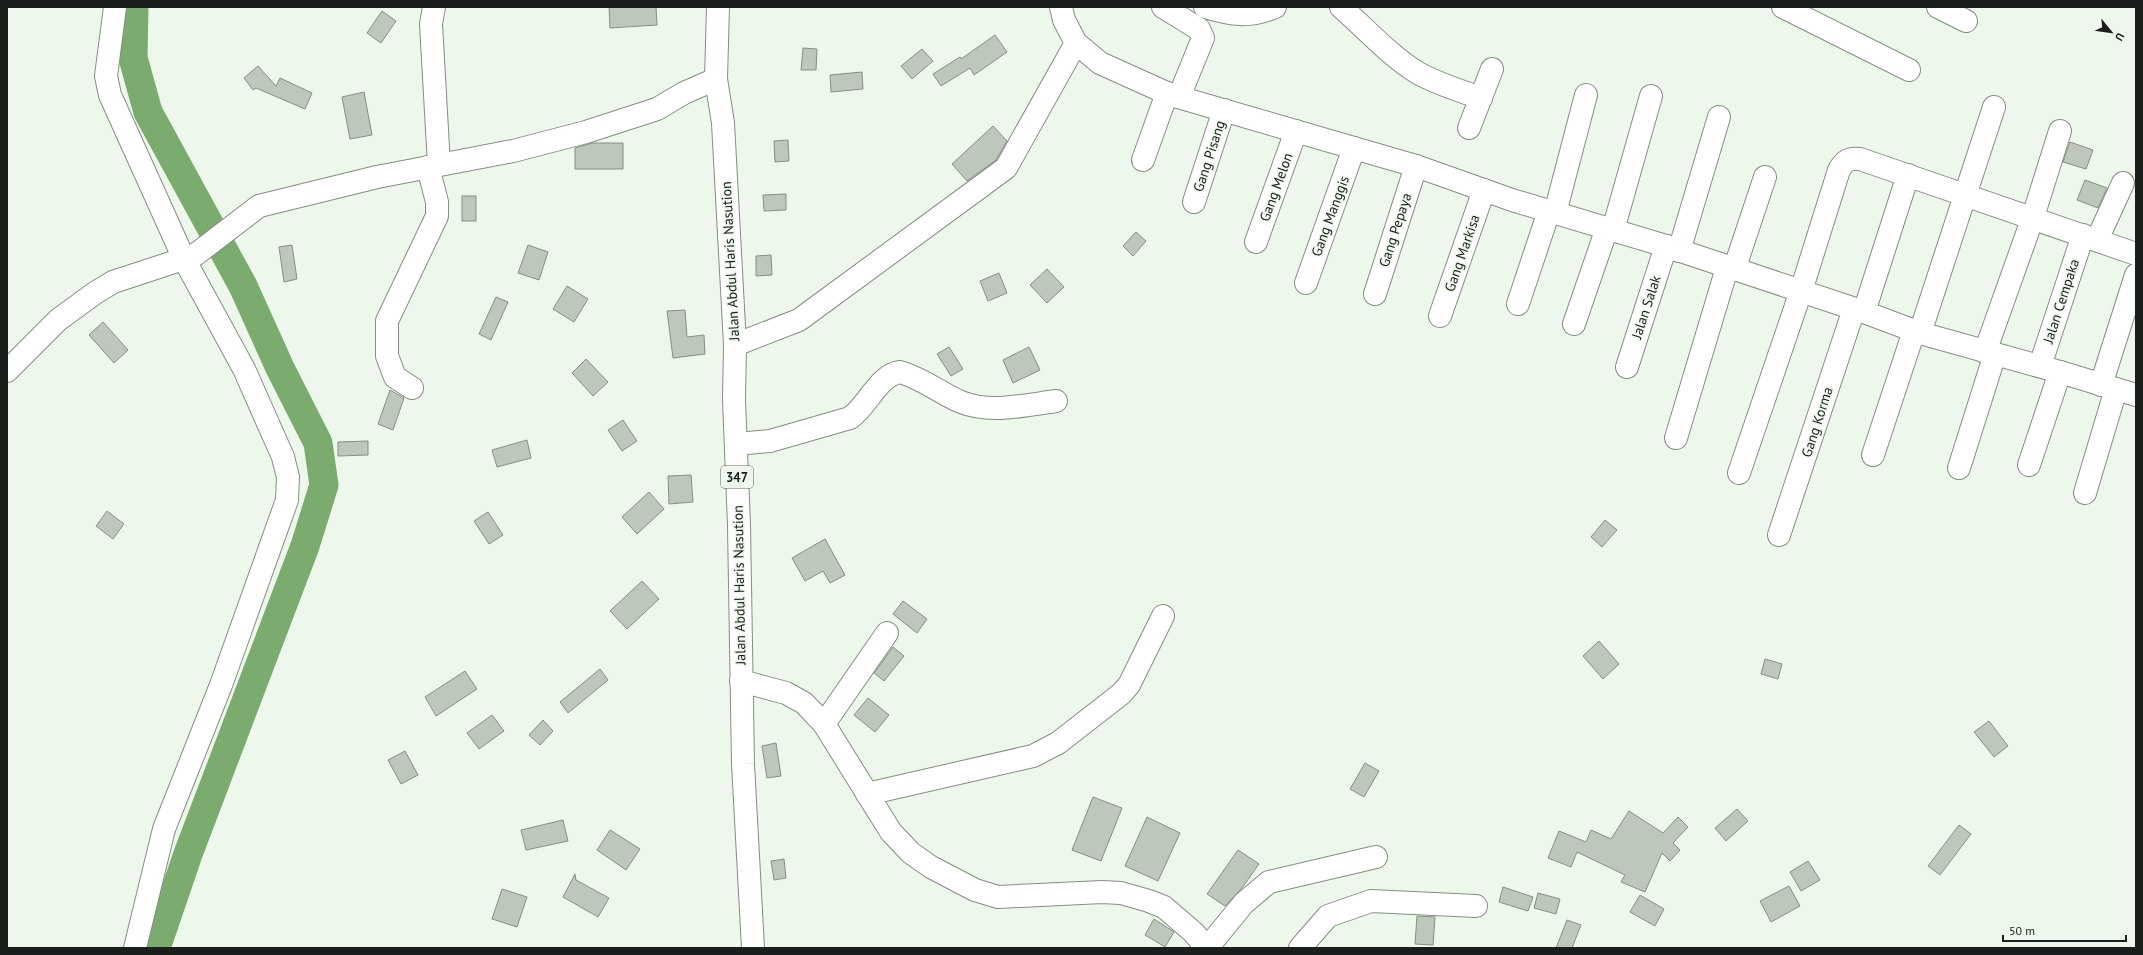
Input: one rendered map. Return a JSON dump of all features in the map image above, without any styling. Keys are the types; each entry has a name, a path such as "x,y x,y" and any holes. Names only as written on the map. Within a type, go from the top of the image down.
{"street":[{"path":"115,7 106,76 110,95 244,369 284,457 288,477 287,500 221,685 164,829 135,948"},
{"path":"412,388 395,376 387,356 387,321 437,216 434,166 431,24 434,7"},
{"name":"Jalan Abdul Haris Nasution","path":"718,7 716,79 723,123 735,345 743,764 753,948"},
{"path":"1061,7 1064,20 1076,43 1100,63 1173,95 1416,166 1484,190 1610,229 1859,310 1917,332 2050,369 2118,390"},
{"path":"1143,160 1173,95 1203,38 1199,29 1164,7"},
{"path":"1205,7 1247,16 1275,7"},
{"path":"1341,7 1397,57 1418,72 1444,85 1481,98"},
{"path":"1783,7 1909,70"},
{"path":"1938,7 1966,21"},
{"path":"735,345 798,320 1006,168 1076,43"},
{"path":"1469,128 1492,69"},
{"path":"7,371 58,320 95,293 113,282 189,257 259,206 377,176 513,151 586,132 657,109 684,93 716,79"},
{"path":"1518,304 1552,212 1586,95"},
{"path":"1574,324 1610,229 1651,96"},
{"path":"1873,455 1966,194 1994,107"},
{"name":"Gang Pisang","path":"1194,202 1224,110"},
{"name":"Jalan Salak","path":"1627,367 1672,249 1719,116"},
{"name":"Gang Melon","path":"1256,242 1296,131"},
{"path":"1959,468 1990,353 2060,131"},
{"name":"Gang Manggis","path":"1306,283 1354,148"},
{"path":"1739,473 1843,164 1850,158 1860,159 1966,194 2136,254"},
{"name":"Gang Pepaya","path":"1375,294 1416,166"},
{"name":"Gang Korma","path":"1780,535 1908,175"},
{"path":"1676,438 1731,269 1765,177"},
{"name":"Jalan Cempaka","path":"2029,465 2050,369 2090,238 2123,183"},
{"name":"Gang Markisa","path":"1440,316 1484,190"},
{"path":"2085,493 2118,390 2136,275"},
{"path":"736,444 770,441 850,418 858,412 885,379 900,372 919,378 949,396 975,407 996,408 1056,401"},
{"path":"868,794 1033,756 1058,742 1121,694 1129,685 1163,616"},
{"path":"824,724 887,633"},
{"path":"741,681 794,696 804,703 824,724 891,832 911,853 931,867 975,890 998,897 1102,892 1121,893 1164,907 1193,932 1207,948 1244,903 1269,882 1376,857"},
{"path":"1300,948 1328,916 1371,901 1476,906"}],"building":[{"path":"609,7 656,7 657,25 610,28"},
{"path":"382,11 396,21 381,43 367,33"},
{"path":"995,35 1007,52 974,75 970,68 941,86 933,74 960,57 961,59"},
{"path":"803,48 817,49 816,70 801,70"},
{"path":"922,49 933,61 912,79 901,66"},
{"path":"258,66 276,86 280,78 312,93 305,109 256,88 253,90 244,78"},
{"path":"862,72 863,89 831,92 830,75"},
{"path":"364,92 372,135 350,139 342,97"},
{"path":"993,126 1007,141 996,160 967,181 952,164"},
{"path":"788,140 789,161 775,162 774,141"},
{"path":"2070,142 2093,150 2086,169 2063,162"},
{"path":"592,143 623,143 623,169 575,169 575,148"},
{"path":"2085,180 2107,188 2098,208 2077,200"},
{"path":"786,194 786,210 764,211 763,195"},
{"path":"462,196 476,196 476,221 462,221"},
{"path":"1136,232 1146,241 1133,256 1123,246"},
{"path":"292,245 297,279 284,282 279,247"},
{"path":"528,245 548,252 539,280 518,273"},
{"path":"771,255 772,275 756,276 756,256"},
{"path":"1047,269 1064,287 1047,303 1030,285"},
{"path":"999,273 1007,293 988,301 980,281"},
{"path":"567,286 588,299 574,322 553,309"},
{"path":"496,297 508,302 491,340 479,334"},
{"path":"685,310 687,337 704,335 705,354 673,358 667,311"},
{"path":"103,322 128,350 114,363 89,335"},
{"path":"949,347 963,369 951,376 937,354"},
{"path":"1029,347 1040,370 1013,383 1003,360"},
{"path":"586,359 608,382 593,396 572,373"},
{"path":"390,390 404,398 393,430 378,424"},
{"path":"623,420 637,441 622,451 608,430"},
{"path":"527,440 531,458 497,467 492,450"},
{"path":"368,441 368,455 338,456 338,442"},
{"path":"691,475 693,502 669,504 668,476"},
{"path":"649,492 664,509 637,534 622,517"},
{"path":"107,511 124,524 113,539 96,526"},
{"path":"488,512 503,535 489,544 474,521"},
{"path":"1605,520 1617,530 1602,547 1591,537"},
{"path":"825,539 845,575 830,583 823,571 805,581 792,558"},
{"path":"642,581 659,599 627,629 610,611"},
{"path":"903,601 927,619 917,633 893,614"},
{"path":"1599,641 1619,664 1603,679 1583,656"},
{"path":"893,647 904,656 884,681 874,673"},
{"path":"1765,659 1782,664 1778,679 1761,674"},
{"path":"600,669 608,680 568,713 560,702"},
{"path":"465,671 477,689 436,716 425,697"},
{"path":"868,698 889,715 875,732 854,715"},
{"path":"492,715 504,731 479,749 467,733"},
{"path":"543,720 553,731 540,745 529,735"},
{"path":"1989,721 2008,746 1994,757 1974,732"},
{"path":"776,743 781,776 767,778 762,746"},
{"path":"405,751 418,775 401,784 388,760"},
{"path":"1365,763 1379,771 1364,797 1350,789"},
{"path":"1093,797 1122,808 1101,861 1072,850"},
{"path":"1737,809 1748,821 1726,841 1715,828"},
{"path":"1629,811 1663,833 1678,817 1688,827 1673,843 1680,850 1670,861 1662,853 1645,892 1621,882 1625,875 1577,852 1571,867 1548,858 1559,831 1586,842 1591,830 1611,839"},
{"path":"1147,817 1180,833 1158,881 1125,866"},
{"path":"563,820 568,841 526,850 521,830"},
{"path":"1959,825 1971,834 1940,875 1928,866"},
{"path":"610,830 640,849 626,870 597,850"},
{"path":"1238,850 1259,864 1242,888 1225,906 1207,894"},
{"path":"784,859 786,878 774,880 771,861"},
{"path":"1808,861 1820,880 1801,891 1790,872"},
{"path":"575,874 576,880 609,898 598,917 563,897"},
{"path":"1789,886 1800,906 1771,922 1760,901"},
{"path":"1503,887 1533,897 1528,911 1499,902"},
{"path":"502,889 527,897 517,927 492,919"},
{"path":"1538,893 1560,899 1556,914 1534,908"},
{"path":"1640,895 1664,909 1655,926 1630,912"},
{"path":"1417,916 1435,917 1433,945 1415,944"},
{"path":"1154,919 1174,932 1165,947 1145,935"},
{"path":"1567,920 1581,925 1572,948 1556,948"}],"waterway":[{"path":"134,7 133,58 148,112 243,286 280,368 318,443 324,485 305,546 188,854 156,948"}]}
